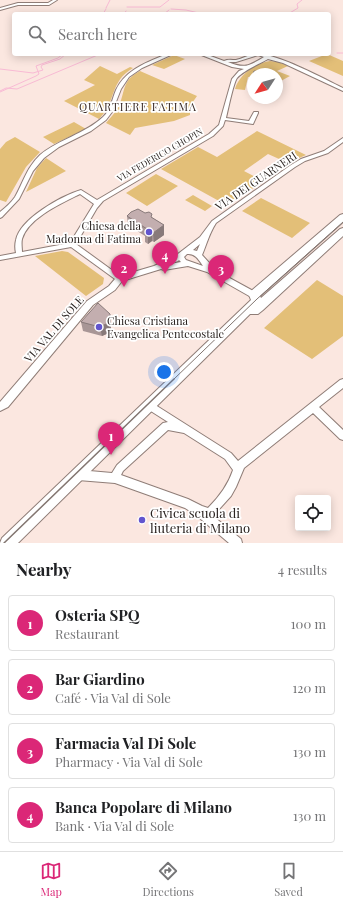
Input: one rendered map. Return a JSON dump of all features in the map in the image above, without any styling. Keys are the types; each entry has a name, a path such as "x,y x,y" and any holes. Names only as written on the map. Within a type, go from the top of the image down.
{"street":[{"path":"0,9 18,4 49,4 55,0"},
{"path":"0,216 16,200 29,172 42,156 86,132 106,118 112,109 121,83 130,74 167,56"},
{"path":"206,56 244,68 264,61 276,60"},
{"path":"220,61 234,61 250,56"},
{"path":"264,61 266,56"},
{"path":"268,56 287,63 343,90"},
{"name":"VIA FEDERICO CHOPIN","path":"72,245 97,203 211,135 221,125 232,83 244,68 242,61 246,57"},
{"path":"226,119 251,123 256,113"},
{"name":"VIA DEI GUARNERI","path":"184,253 206,234 214,222 293,166 326,152 343,140"},
{"path":"19,254 18,241 21,234 25,227 37,216 81,192 97,203"},
{"path":"7,543 149,404 242,316 250,316 259,301 343,217"},
{"path":"259,301 343,232"},
{"name":"VIA DEI GUARNERI","path":"200,256 206,240 206,234"},
{"path":"0,258 72,245 120,279"},
{"path":"192,251 200,256 198,261 191,263 183,260 184,253 192,251"},
{"name":"VIA VAL DI SOLE","path":"0,407 5,404 90,303 112,288 120,279 171,262 184,253"},
{"name":"VIA VAL DI SOLE","path":"200,256 204,263 216,273 240,288 243,293 259,301"},
{"name":"VIA VAL DI SOLE","path":"156,268 191,263 216,273"},
{"path":"200,512 209,512 217,507 235,480 238,468 343,382"},
{"path":"149,404 228,456 238,468"},
{"path":"313,407 343,436"},
{"path":"115,478 120,468 166,426 185,429"},
{"path":"76,476 81,474 115,478 188,504 200,512 237,543"}],"shaded area":[{"path":"172,56 185,59 164,69 152,65"},
{"path":"322,56 331,56 343,61 343,76 309,61"},
{"path":"264,62 278,62 288,66 283,68 251,68"},
{"path":"100,66 117,74 130,67 133,68 125,73 120,79 109,105 99,119 64,101 95,85 84,80"},
{"path":"140,71 197,96 190,106 190,115 174,121 135,128 130,135 106,123 118,108 127,83"},
{"path":"247,71 245,90 235,89 240,79"},
{"path":"283,73 290,76 283,80"},
{"path":"74,122 86,129 54,144 43,137"},
{"path":"257,131 306,155 288,163 268,154 244,171 263,181 228,206 161,169 198,147 217,157"},
{"path":"15,137 40,152 26,167 6,202 0,200 0,149 6,142"},
{"path":"46,158 66,171 26,192 37,168"},
{"path":"156,174 178,186 147,206 126,193"},
{"path":"193,195 212,206 205,211 185,200"},
{"path":"261,198 310,223 292,238 242,211"},
{"path":"62,251 68,252 104,278 103,284 86,296 35,256"},
{"path":"317,280 343,296 343,336 312,359 264,328"}],"building":[{"path":"138,209 145,213 149,212 152,214 151,217 164,225 148,235 145,233 147,229 127,216 131,212"},
{"path":"98,303 110,314 110,322 100,327 81,322"}],"waterway":[{"path":"106,8 110,0"},
{"path":"127,7 160,7 169,0"},
{"path":"291,12 298,8 297,4 302,0"},
{"path":"171,9 194,12"},
{"path":"337,53 343,53"},
{"path":"38,71 36,66 60,56"},
{"path":"38,71 43,70 41,67 42,65 60,59 64,56"},
{"path":"8,88 17,89 95,56"},
{"path":"0,69 33,73 38,71"},
{"path":"8,88 36,76 39,74 38,71"},
{"path":"0,91 8,88"},
{"path":"0,92 8,88"}],"tram line":[{"path":"173,380 257,299 343,222"},
{"path":"4,543 174,379"}],"place":[{"name":"Chiesa della Madonna di Fatima","path":"149,232"},
{"name":"Banca Popolare di Milano","path":"165,274"},
{"name":"Bar Giardino","path":"124,287"},
{"name":"Farmacia Val Di Sole","path":"221,288"},
{"name":"Chiesa Cristiana Evangelica Pentecostale","path":"99,327"},
{"name":"Osteria SPQ","path":"111,455"},
{"name":"Civica scuola di liuteria di Milano","path":"142,520"}],"district":[{"name":"QUARTIERE FATIMA","path":"138,107"}]}
